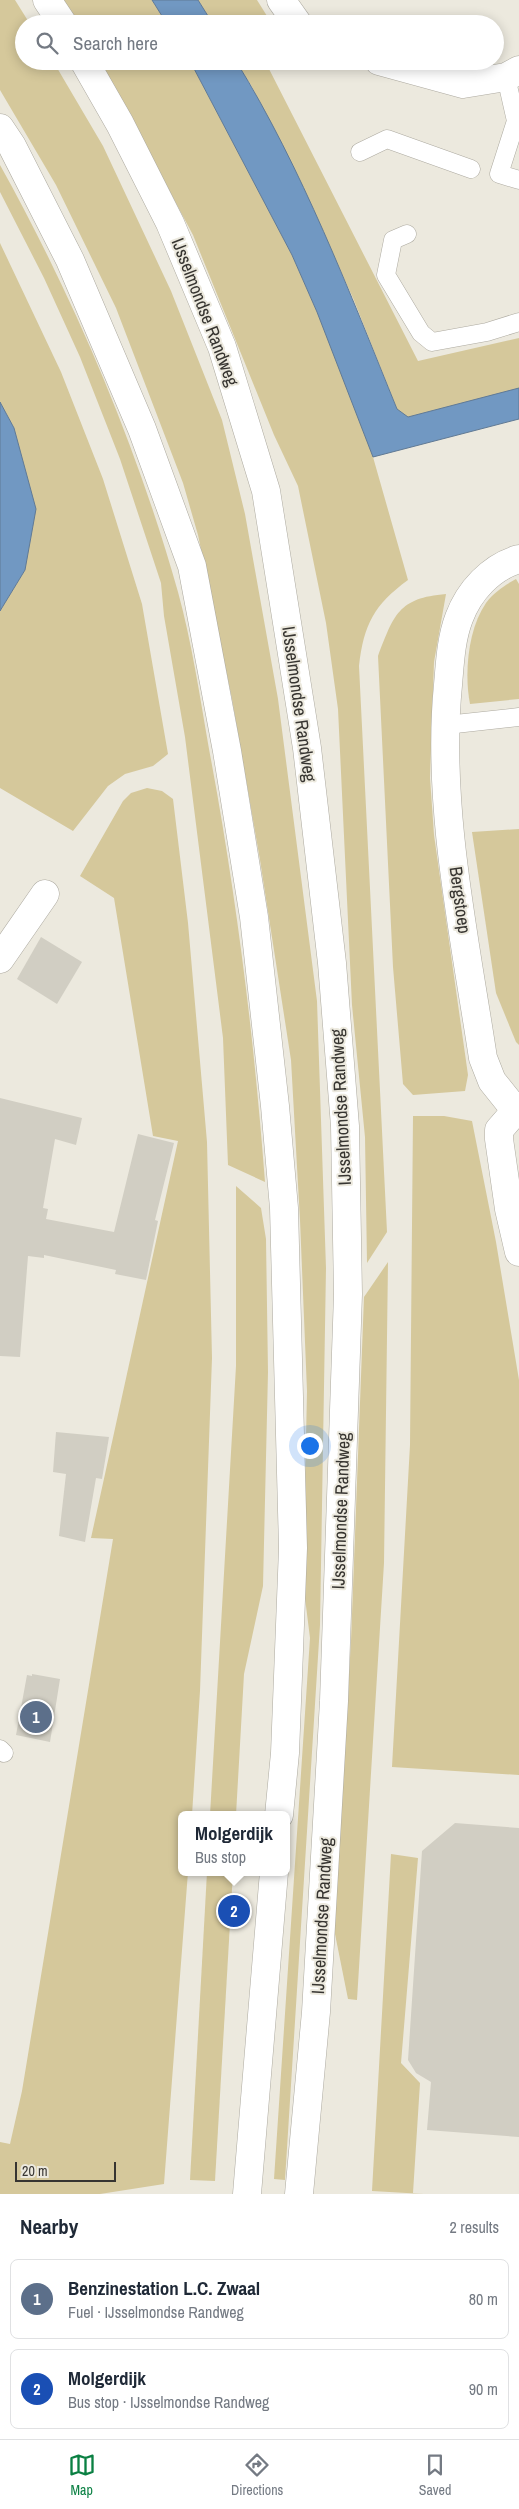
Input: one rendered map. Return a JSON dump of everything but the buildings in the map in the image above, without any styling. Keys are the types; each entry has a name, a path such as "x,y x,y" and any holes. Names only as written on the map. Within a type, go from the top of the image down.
{"main road":[{"path":"47,0 57,15"},
{"path":"281,0 292,15"},
{"name":"IJsselmondse Randweg","path":"89,70 120,124 174,232 222,347 266,491 307,748 332,963 345,1126 348,1294 334,1701 316,2012 299,2194"},
{"path":"412,70 463,84 512,74"},
{"path":"0,128 12,146 70,260 142,429 192,566 227,751 254,917 276,1106 284,1208 292,1548 285,1753 279,1811"},
{"name":"Bergstoep","path":"519,559 501,567 476,587 459,617 452,643 446,725 450,822 483,1058 492,1081 517,1109 500,1130 499,1139 509,1208 519,1252"},
{"path":"0,959 45,894"},
{"path":"247,2194 274,1876"}],"lane":[{"path":"512,74 516,121 499,174 519,180"},
{"path":"360,152 388,139 471,169"},
{"path":"407,234 393,240 386,275 421,333 432,342 487,332 519,322"},
{"path":"446,725 519,717"}],"shaded area":[{"path":"0,0 15,0 24,15 15,15 15,70 58,70 103,146 171,291 222,420 245,514 278,699 317,1001 326,1268 320,1625 285,2180 274,2179 310,1638 303,1582 307,1391 291,1060 260,860 232,699 198,535 183,483 116,308 56,185 0,90"},
{"path":"63,0 152,0 161,15 73,15"},
{"path":"198,0 257,0 266,15 207,15"},
{"path":"105,70 195,70 292,255 317,312 397,409 353,298 288,158 242,70 270,70 418,361 519,338 519,419 373,457 408,580 387,598 373,617 364,638 359,666 387,1232 367,1263 365,1137 352,1005 338,709 326,623 298,486 274,435 193,235"},
{"path":"0,165 53,267 101,374 143,482 178,592 195,670 236,910 250,1019 265,1182 228,1165 223,1038 185,737 164,616 161,583 120,459 80,357 44,278 0,192"},
{"path":"0,243 61,372 103,479 142,604 168,754 153,766 125,774 108,786 73,831 0,788 0,611 25,570 14,428 0,402"},
{"path":"516,579 519,584 519,699 470,704 467,679 471,638 475,625 489,599"},
{"path":"446,594 434,662 430,778 434,835 468,1075 465,1091 413,1095 403,1084 393,967 378,656 394,619 400,611 417,600"},
{"path":"147,788 162,791 173,799 188,923 207,1142 212,1358 200,1691 192,1811 178,1811 178,1876 188,1876 164,2184 100,2194 0,2194 0,2142 10,2144 22,2091 113,1539 91,1538 178,1141 153,1136 114,898 80,876 123,801 131,793"},
{"path":"519,829 519,1045 516,1042 496,993 472,832"},
{"path":"413,1116 444,1116 472,1121 496,1242 519,1380 519,1775 392,1767 410,1445"},
{"path":"236,1186 261,1208 266,1239 268,1372 263,1586 244,1674 236,1811 210,1811 236,1366"},
{"path":"388,1262 384,1563 357,2000 348,1999 334,1929 351,1641 364,1297"},
{"path":"391,1854 418,1858 401,2063 420,2083 413,2193 424,2194 372,2191"},
{"path":"207,1876 233,1876 215,2181 190,2180"}],"water":[{"path":"152,0 198,0 207,15 161,15"},
{"path":"195,70 241,70 260,102 304,188 343,276 397,409 408,417 519,388 519,419 373,457 317,312 292,255"},
{"path":"0,402 14,428 36,509 25,570 0,611"}],"place":[{"name":"Benzinestation L.C. Zwaal","path":"36,1717"},
{"name":"Molgerdijk","path":"234,1911"}]}
